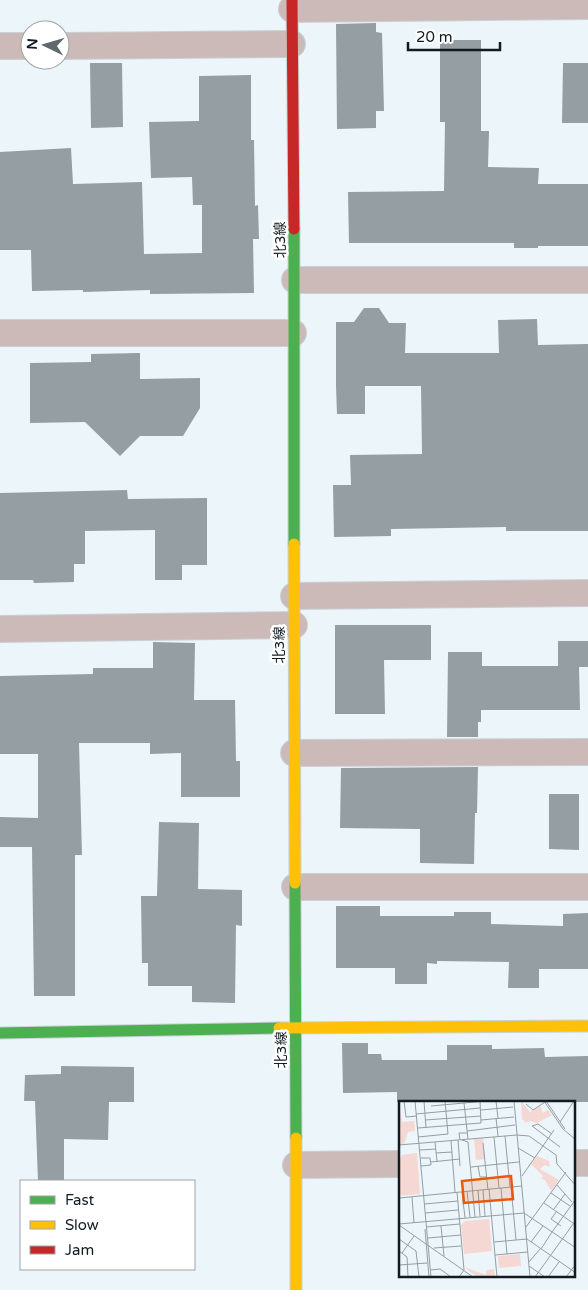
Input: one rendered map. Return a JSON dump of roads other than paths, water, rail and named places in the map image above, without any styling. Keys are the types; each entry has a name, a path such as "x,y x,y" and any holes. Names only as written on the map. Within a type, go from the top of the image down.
{"street":[{"path":"292,4 588,6"},
{"name":"北3線","path":"292,4 295,280 293,333 296,1290"},
{"path":"70,46 292,44"},
{"path":"0,46 20,46"},
{"path":"295,280 588,280"},
{"path":"0,333 293,333"},
{"path":"294,596 588,593"},
{"path":"0,629 294,626"},
{"path":"294,753 588,752"},
{"path":"295,887 588,887"},
{"path":"0,1033 588,1026"},
{"path":"296,1165 399,1164"}]}
